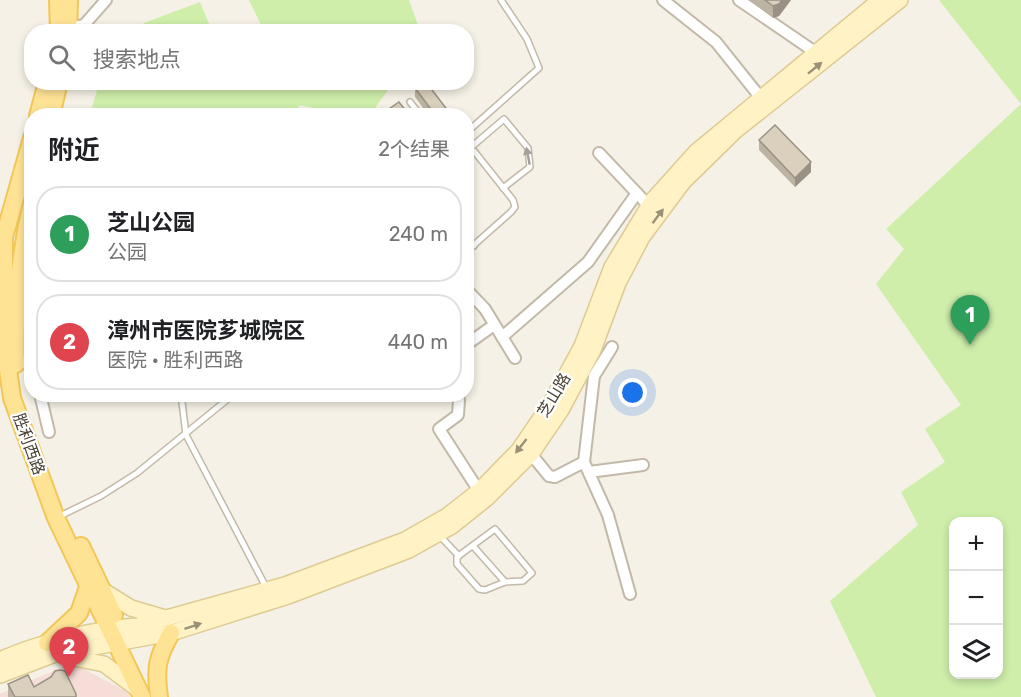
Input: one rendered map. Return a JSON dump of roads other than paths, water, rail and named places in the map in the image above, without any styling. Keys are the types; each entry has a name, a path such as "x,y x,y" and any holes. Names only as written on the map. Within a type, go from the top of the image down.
{"main road":[{"path":"58,0 64,24"},
{"path":"66,24 69,0"},
{"name":"芝山路","path":"168,626 405,540 447,516 479,491 519,450 551,403 582,346 612,267 649,206 696,152 815,51 880,0"},
{"path":"0,660 14,653 51,649 168,626 288,596 409,550 452,526 487,498 531,454 561,410 592,350 618,283 642,237 684,182 735,131 900,0"},
{"path":"40,108 45,90"},
{"path":"53,108 56,90"},
{"name":"胜利西路","path":"24,166 4,237 7,342 12,398 61,515 144,695"},
{"path":"24,237 7,342 24,363 21,398 53,485 61,515"},
{"path":"0,675 51,649 95,588 168,626"},
{"path":"159,697 158,656 168,626"},
{"path":"51,649 104,664 144,695"}],"street":[{"path":"85,24 106,0"},
{"path":"663,0 716,42 760,97"},
{"path":"739,0 815,51"},
{"path":"599,153 649,206"},
{"path":"502,337 588,262 637,193"},
{"path":"474,297 485,309 515,358"},
{"path":"474,339 494,325"},
{"path":"612,347 594,376 586,467 608,515 630,594"},
{"path":"42,402 50,432"},
{"path":"459,402 458,415 439,429 479,491"},
{"path":"531,454 549,476 555,477 586,467 643,465"}],"lane":[{"path":"474,126 539,68 527,39 501,0"},
{"path":"410,102 415,108"},
{"path":"474,144 504,119 528,148 530,167 503,188"},
{"path":"474,151 513,200 515,207 474,246"},
{"path":"182,402 186,435 268,589"},
{"path":"61,515 101,496 137,473 225,402"},
{"path":"495,529 532,573 523,580 505,582 485,590 480,589 457,564 459,556 495,529"},
{"path":"438,534 459,556"},
{"path":"473,546 505,582"}],"place":[{"name":"芝山公园","path":"970,345"},
{"name":"漳州市医院芗城院区","path":"69,677"}]}
